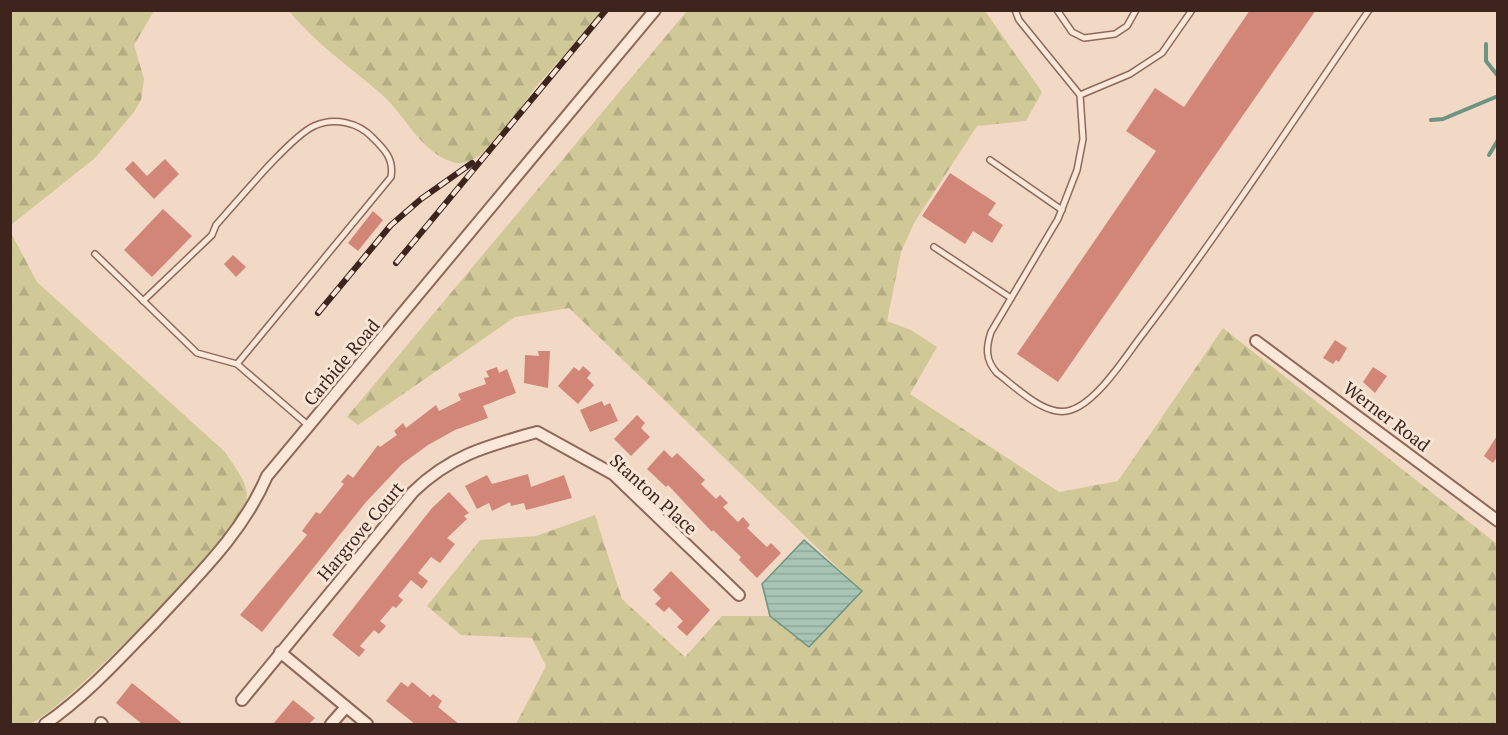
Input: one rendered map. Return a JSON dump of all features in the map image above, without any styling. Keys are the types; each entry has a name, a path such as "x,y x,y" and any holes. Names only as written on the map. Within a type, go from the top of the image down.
{"street":[{"name":"Carbide Road","path":"45,724 101,677 219,553 255,504 267,476 655,10"},
{"name":"Werner Road","path":"1256,341 1326,391 1497,521"},
{"name":"Stanton Place","path":"537,432 613,474 739,595"},
{"name":"Hargrove Court","path":"242,700 413,492 431,474 477,449 537,432"},
{"path":"280,652 368,724"},
{"path":"331,724 346,707"}],"lane":[{"path":"1015,10 1019,20 1080,95 1083,139 1077,170 1062,210 1048,240 1011,298 988,341 987,350 991,366 1046,408 1059,412 1072,410 1101,388 1185,279 1370,10"},
{"path":"1057,10 1072,32 1084,38 1115,34 1127,26 1136,10"},
{"path":"1080,95 1130,74 1162,53 1192,10"},
{"path":"143,301 212,235 216,225 298,137 315,125 328,122 352,123 365,130 388,154 392,168 391,177 237,364"},
{"path":"990,160 1062,210"},
{"path":"934,247 1011,298"},
{"path":"95,254 197,353 237,364 309,426"}],"green space":[{"path":"11,10 154,11 134,45 144,79 141,100 134,112 95,158 11,225"},
{"path":"289,11 601,11 539,83 501,134 477,157 464,163 452,162 430,149 389,102 322,45"},
{"path":"687,11 985,11 1042,92 1026,121 977,126 914,223 901,252 887,321 911,330 937,347 910,394 1059,492 1118,481 1223,328 1497,544 1497,724 516,724 546,666 532,638 461,635 427,606 480,540 536,536 595,515 622,599 685,657 722,616 770,616 809,647 861,590 569,308 515,317 358,425 347,417"},
{"path":"10,231 37,282 225,452 244,482 247,495 235,520 212,549 146,622 75,690 47,713 25,725 10,724"}],"shaded area":[{"path":"804,540 862,591 809,647 770,616 762,584"}],"building":[{"path":"1250,10 1316,10 1058,382 1017,354 1156,151 1126,131 1155,88 1184,107"},
{"path":"165,159 179,174 154,199 125,169 133,161 147,176"},
{"path":"950,173 996,203 988,215 1003,225 992,243 973,231 965,244 922,216"},
{"path":"163,209 192,236 152,277 124,250"},
{"path":"373,211 383,220 358,251 348,243"},
{"path":"233,255 246,267 236,277 224,264"},
{"path":"1335,340 1347,348 1339,362 1336,360 1333,364 1323,358"},
{"path":"538,351 550,351 548,388 524,383 525,355 539,356"},
{"path":"583,366 591,373 587,378 594,385 578,404 558,386 574,367 579,371"},
{"path":"497,367 499,373 507,369 516,393 483,406 488,418 455,430 428,445 402,464 366,502 262,632 240,615 307,535 302,531 316,512 320,514 344,484 341,482 348,474 353,478 378,445 380,447 397,435 394,431 403,423 406,428 436,405 439,411 461,400 458,394 486,384 484,378 489,377 486,371"},
{"path":"1373,367 1387,376 1375,393 1363,382"},
{"path":"602,401 604,406 610,403 618,421 590,432 580,410"},
{"path":"637,415 645,423 641,428 650,437 631,456 614,439"},
{"path":"1497,436 1497,457 1493,463 1484,456"},
{"path":"664,450 672,458 677,453 705,480 701,484 716,499 720,495 728,503 723,507 738,522 743,517 750,525 747,528 767,547 771,543 781,553 757,578 739,560 741,557 713,530 712,532 668,485 666,487 647,469"},
{"path":"528,474 531,487 564,475 572,498 526,510 524,503 511,506 510,502 492,511 489,503 477,509 465,486 487,475 492,484"},
{"path":"449,492 469,513 464,516 467,519 447,538 455,544 440,563 431,557 418,573 428,581 422,589 411,580 398,596 403,600 396,608 393,606 380,621 386,626 379,634 374,630 360,646 365,650 359,657 332,635 432,508"},
{"path":"671,571 710,610 687,636 677,627 683,621 669,607 664,612 655,604 661,598 653,590"},
{"path":"401,682 408,687 412,682 430,697 433,694 442,701 438,707 459,724 415,724 386,701"},
{"path":"132,683 183,724 142,724 116,703"},
{"path":"293,700 315,718 309,724 273,724"}],"waterway":[{"path":"1486,44 1486,61 1498,76"},
{"path":"1431,120 1443,119 1498,96"},
{"path":"1489,155 1498,140"}],"railway":[{"path":"396,263 606,10"},
{"path":"318,313 391,225 421,199 472,163"}]}
